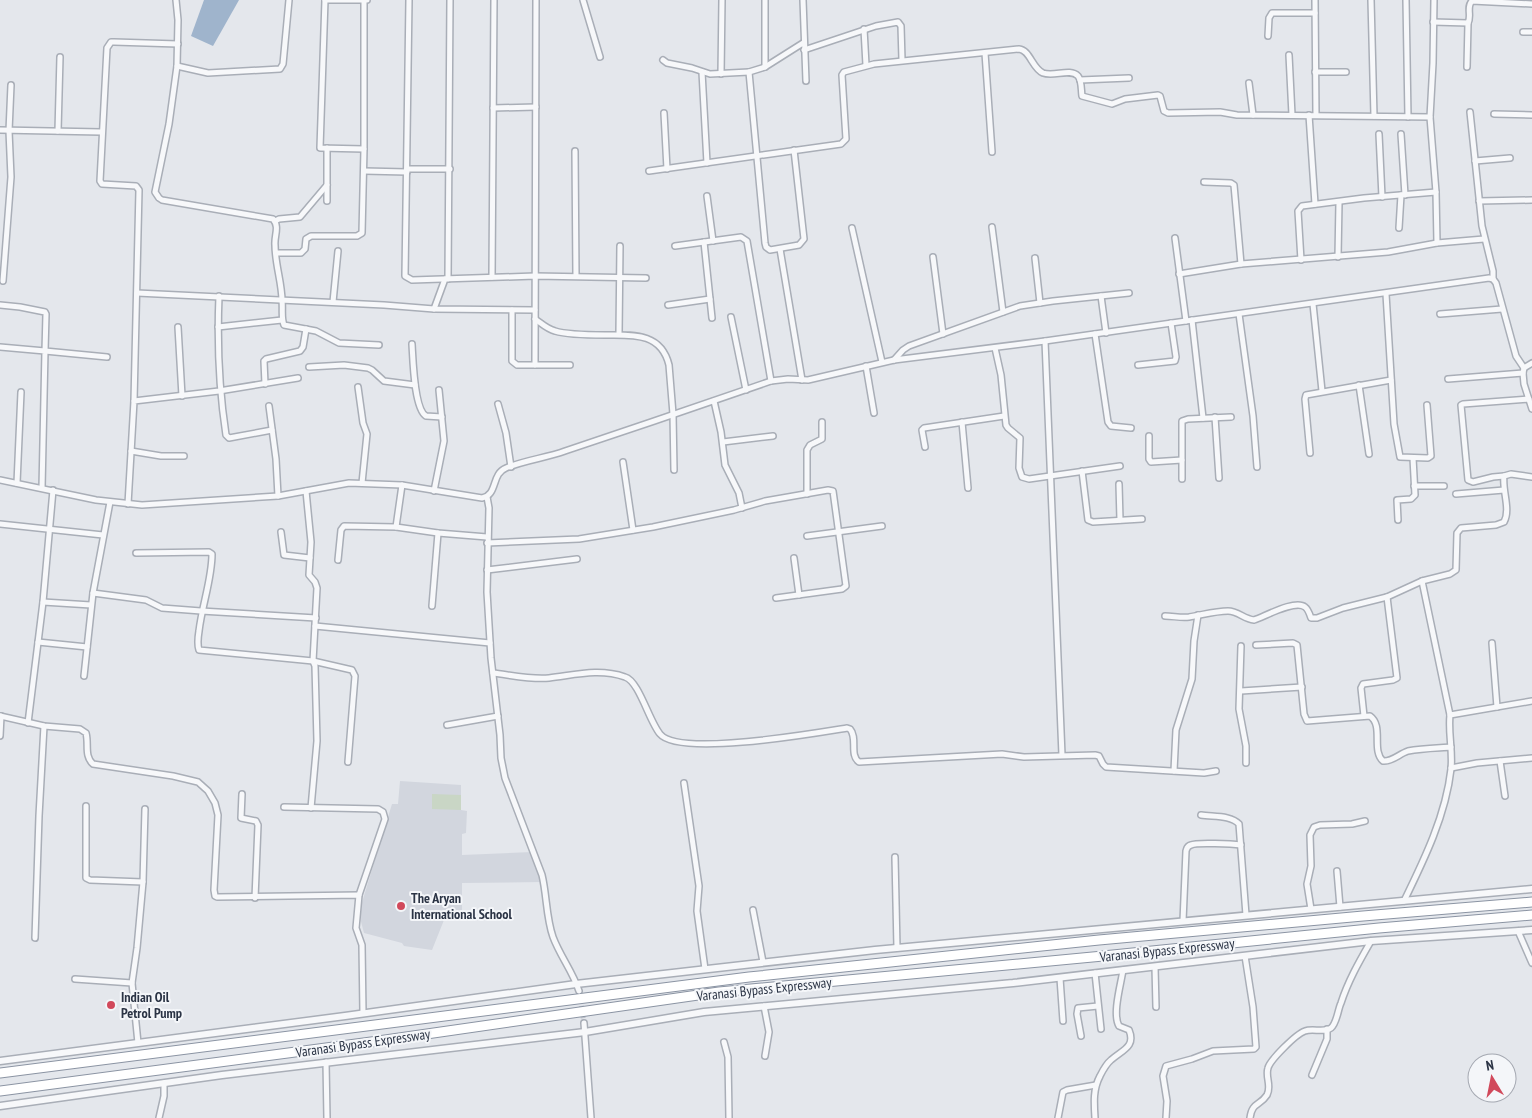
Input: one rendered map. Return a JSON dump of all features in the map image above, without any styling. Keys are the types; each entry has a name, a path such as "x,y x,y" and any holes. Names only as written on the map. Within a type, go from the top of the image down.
{"highway":[{"name":"Varanasi Bypass Expressway","path":"0,1073 749,977 1099,940 1532,902"},
{"name":"Varanasi Bypass Expressway","path":"0,1092 361,1044 719,992 1532,915"}],"street":[{"path":"176,0 177,66 156,195 162,200 276,221 300,217 327,185"},
{"path":"177,66 208,73 280,69 283,64 289,0"},
{"path":"276,252 301,253 305,249 306,239 311,236 361,234 363,229 364,171 365,0 325,0 320,148 364,149"},
{"path":"408,0 405,276 412,280 535,276 646,278"},
{"path":"434,309 446,279 450,169 450,0"},
{"path":"492,277 494,0"},
{"path":"535,365 536,0"},
{"path":"583,0 600,57"},
{"path":"721,74 722,0"},
{"path":"765,0 765,67"},
{"path":"803,0 806,81"},
{"path":"1314,0 1316,115"},
{"path":"1371,0 1374,116"},
{"path":"1406,0 1408,117"},
{"path":"1434,0 1430,117 1436,192 1437,243"},
{"path":"1467,67 1469,5 1472,2 1532,4"},
{"path":"1268,36 1269,18 1272,13 1315,14"},
{"path":"1434,22 1468,23"},
{"path":"804,50 883,24 899,23 901,26 902,60"},
{"path":"864,30 866,65"},
{"path":"1522,32 1532,32"},
{"path":"128,504 134,402 138,187 100,183 101,132 108,45 114,42 178,44"},
{"path":"663,60 702,72 721,74 748,72 765,67 804,43"},
{"path":"649,172 841,144 846,141 843,73 866,65 1022,49 1041,72 1050,74 1073,73 1078,76 1082,96 1109,104 1125,99 1158,94 1164,111 1168,114 1220,112 1237,115 1430,117"},
{"path":"985,53 992,152"},
{"path":"1289,56 1292,115"},
{"path":"58,131 60,57"},
{"path":"702,72 707,163"},
{"path":"748,72 765,243 766,247 770,250 800,244 804,239 794,150"},
{"path":"1315,72 1346,72"},
{"path":"1080,80 1129,78"},
{"path":"1249,83 1253,115"},
{"path":"3,281 11,177 9,131 11,85"},
{"path":"493,108 536,107"},
{"path":"1470,112 1484,239 1493,271 1493,279 1496,283 1516,356 1524,370 1524,384 1532,409"},
{"path":"664,113 667,169"},
{"path":"1494,114 1532,114"},
{"path":"1309,115 1314,204"},
{"path":"0,130 101,132"},
{"path":"1379,134 1382,196"},
{"path":"1399,228 1403,195 1401,134"},
{"path":"327,148 327,201"},
{"path":"574,151 576,276"},
{"path":"1475,161 1510,158"},
{"path":"364,171 450,169"},
{"path":"1204,182 1231,183 1234,185 1241,264"},
{"path":"1301,260 1298,211 1302,206 1382,196 1436,192"},
{"path":"708,196 713,241"},
{"path":"1479,201 1532,200"},
{"path":"1338,256 1340,202"},
{"path":"276,221 277,228 274,245 282,299 282,320 286,326 316,332 339,343 379,345"},
{"path":"992,227 1003,312"},
{"path":"852,228 882,362"},
{"path":"0,237 7,238"},
{"path":"675,246 741,237 744,237 747,241 771,381"},
{"path":"1175,238 1186,321"},
{"path":"1180,274 1241,264 1388,252 1437,243 1484,239"},
{"path":"704,242 712,318"},
{"path":"619,334 618,277 620,246"},
{"path":"780,249 802,380"},
{"path":"333,302 338,251"},
{"path":"933,257 943,334"},
{"path":"1035,258 1040,303"},
{"path":"0,480 110,502 142,505 278,496 342,484 362,483 402,485 482,498 493,491 501,471 771,381 788,378 802,380 894,360 1045,342 1489,278 1493,279"},
{"path":"137,293 282,299 434,309 535,310"},
{"path":"894,360 908,346 1020,306 1129,293"},
{"path":"1386,294 1394,424 1398,455 1401,458 1428,458 1432,454 1428,405"},
{"path":"219,296 219,391 227,437 272,430"},
{"path":"1101,296 1106,333"},
{"path":"668,305 710,299"},
{"path":"1313,304 1322,391"},
{"path":"0,305 20,307 45,312 46,314 42,488"},
{"path":"1440,314 1502,309"},
{"path":"512,310 512,361 517,366 570,365"},
{"path":"1239,314 1254,416 1257,467"},
{"path":"730,317 746,390"},
{"path":"535,319 547,328 563,333 630,334 657,344 663,351 669,365 673,414 674,470"},
{"path":"218,327 282,320"},
{"path":"1192,320 1204,418"},
{"path":"1138,365 1176,361 1171,323"},
{"path":"178,328 182,396"},
{"path":"264,384 264,361 300,351 303,347 306,329"},
{"path":"1095,334 1108,422 1111,426 1131,428"},
{"path":"1045,342 1052,475 1062,755"},
{"path":"412,344 415,385 424,415 442,417"},
{"path":"0,347 107,357"},
{"path":"995,348 1001,375 1004,416 1008,428 1020,438 1020,468 1022,477 1029,479 1120,466"},
{"path":"1448,379 1524,370 1532,363"},
{"path":"310,367 344,365 368,368 384,381 415,385"},
{"path":"866,366 874,413"},
{"path":"134,402 298,378"},
{"path":"1310,453 1305,396 1308,393 1391,380"},
{"path":"1359,385 1370,454"},
{"path":"358,387 367,434 362,483"},
{"path":"434,491 444,446 439,390"},
{"path":"18,483 21,392"},
{"path":"1529,399 1461,405 1468,480 1473,482 1511,474 1532,477"},
{"path":"714,401 723,442 725,465 739,493 742,508"},
{"path":"498,404 506,433 511,467"},
{"path":"268,406 278,496"},
{"path":"925,447 923,428 1004,416"},
{"path":"1214,417 1219,478"},
{"path":"1182,479 1182,421 1188,419 1231,417"},
{"path":"806,494 807,450 810,445 822,439 822,422"},
{"path":"962,422 968,488"},
{"path":"723,442 773,436"},
{"path":"1149,436 1149,459 1151,462 1182,460"},
{"path":"131,451 161,456 184,456"},
{"path":"1398,520 1397,500 1413,498 1415,495 1412,458"},
{"path":"623,462 634,530"},
{"path":"1082,471 1088,520 1093,522 1142,519"},
{"path":"1165,616 1187,617 1231,610 1254,620 1278,609 1302,606 1306,608 1312,618 1318,618 1343,608 1387,597 1422,580 1450,574 1456,570 1458,533 1461,528 1496,525 1504,522 1506,516 1504,476"},
{"path":"1118,484 1120,520"},
{"path":"396,527 402,485"},
{"path":"1414,486 1444,486"},
{"path":"28,722 43,602 52,490"},
{"path":"338,560 342,528 348,526 396,527 487,540 579,539 700,518 765,501 828,490 833,491 846,586 842,589 776,598"},
{"path":"1456,494 1504,490"},
{"path":"306,491 311,542 309,575 317,588 313,661 315,666 317,741 311,808"},
{"path":"486,497 488,508 487,570 490,643 501,758 505,777 547,892 549,918 554,939 579,991"},
{"path":"84,676 93,593 110,502"},
{"path":"0,524 103,535"},
{"path":"807,536 882,526"},
{"path":"281,532 284,555 310,558"},
{"path":"432,606 438,534"},
{"path":"136,553 211,553 201,612 199,650 313,661 352,670 355,676 348,762"},
{"path":"794,558 799,594"},
{"path":"487,570 577,559"},
{"path":"1404,901 1422,864 1441,812 1451,768 1450,715 1422,580"},
{"path":"93,593 146,600 162,608 316,618"},
{"path":"1364,716 1361,688 1363,684 1397,678 1387,597"},
{"path":"43,602 92,605"},
{"path":"1174,771 1176,730 1192,679 1194,641 1198,615"},
{"path":"315,626 490,643"},
{"path":"38,642 87,648"},
{"path":"1256,645 1293,643 1297,645 1304,714 1307,721 1370,716 1376,723 1378,755 1383,761 1388,762 1400,754 1411,751 1451,746"},
{"path":"1492,643 1497,707"},
{"path":"1241,646 1239,713 1247,750 1246,763"},
{"path":"492,673 543,678 588,672 624,676 633,682 660,734 668,740 682,744 765,740 847,728 853,732 854,757 859,762 1002,754 1024,757 1098,755 1106,767 1204,773 1216,771"},
{"path":"1241,691 1302,687"},
{"path":"1450,715 1532,701"},
{"path":"0,736 1,716 44,726 80,729 84,731 87,737 89,760 93,764 172,776 198,782 208,791 216,803 218,816 214,893 217,897 359,896"},
{"path":"447,725 498,716"},
{"path":"35,938 44,726"},
{"path":"1451,768 1532,758"},
{"path":"1500,761 1505,796"},
{"path":"684,784 699,886 697,911 705,969"},
{"path":"242,794 241,818 256,822 258,825 256,898"},
{"path":"86,806 86,878 90,880 143,882"},
{"path":"284,807 378,809 383,812 385,819 359,896 356,928 362,946 363,1013"},
{"path":"138,1043 132,983 143,882 145,809"},
{"path":"1201,815 1236,820 1239,824 1246,916"},
{"path":"1310,909 1307,884 1311,870 1310,839 1312,829 1320,825 1352,824 1365,821"},
{"path":"1183,921 1186,851 1188,847 1194,844 1210,845 1219,843 1241,845"},
{"path":"895,856 897,948"},
{"path":"1337,871 1340,907"},
{"path":"0,1060 576,984 763,962 1532,889"},
{"path":"753,910 763,962"},
{"path":"0,1106 326,1062 584,1032 704,1012 1060,978 1370,941 1532,930"},
{"path":"1518,931 1532,963"},
{"path":"1250,1118 1254,1104 1267,1094 1269,1088 1268,1067 1272,1061 1304,1031 1327,1029 1333,1025 1347,984 1370,941"},
{"path":"1166,1118 1167,1101 1162,1076 1166,1066 1171,1063 1188,1061 1213,1051 1238,1051 1254,1049 1256,1047 1253,1006 1245,956"},
{"path":"1155,966 1156,1008"},
{"path":"1095,1118 1094,1100 1096,1085 1106,1066 1112,1059 1127,1049 1130,1042 1129,1030 1119,1026 1116,1021 1124,970"},
{"path":"1095,974 1101,1029"},
{"path":"1060,978 1063,1021"},
{"path":"74,979 132,983"},
{"path":"764,1006 769,1032 765,1056"},
{"path":"1081,1036 1077,1010 1080,1007 1098,1006"},
{"path":"584,1023 591,1118"},
{"path":"1312,1075 1327,1039 1327,1029"},
{"path":"724,1042 728,1057 729,1118"},
{"path":"326,1062 327,1118"},
{"path":"159,1118 164,1096 164,1083"},
{"path":"1057,1117 1063,1092 1096,1085"}],"shaded area":[{"path":"400,781 461,785 461,810 467,811 466,833 462,834 462,855 532,852 542,882 462,883 462,916 446,915 432,950 404,946 402,943 364,933 360,909 392,804 398,804"}],"green space":[{"path":"432,794 461,795 461,810 432,809"}],"water":[{"path":"204,0 239,0 213,46 191,36"}],"tunnel":[{"path":"579,991 584,1023"}],"place":[{"name":"The Aryan International School","path":"401,906"},
{"name":"Indian Oil Petrol Pump","path":"111,1005"}]}
